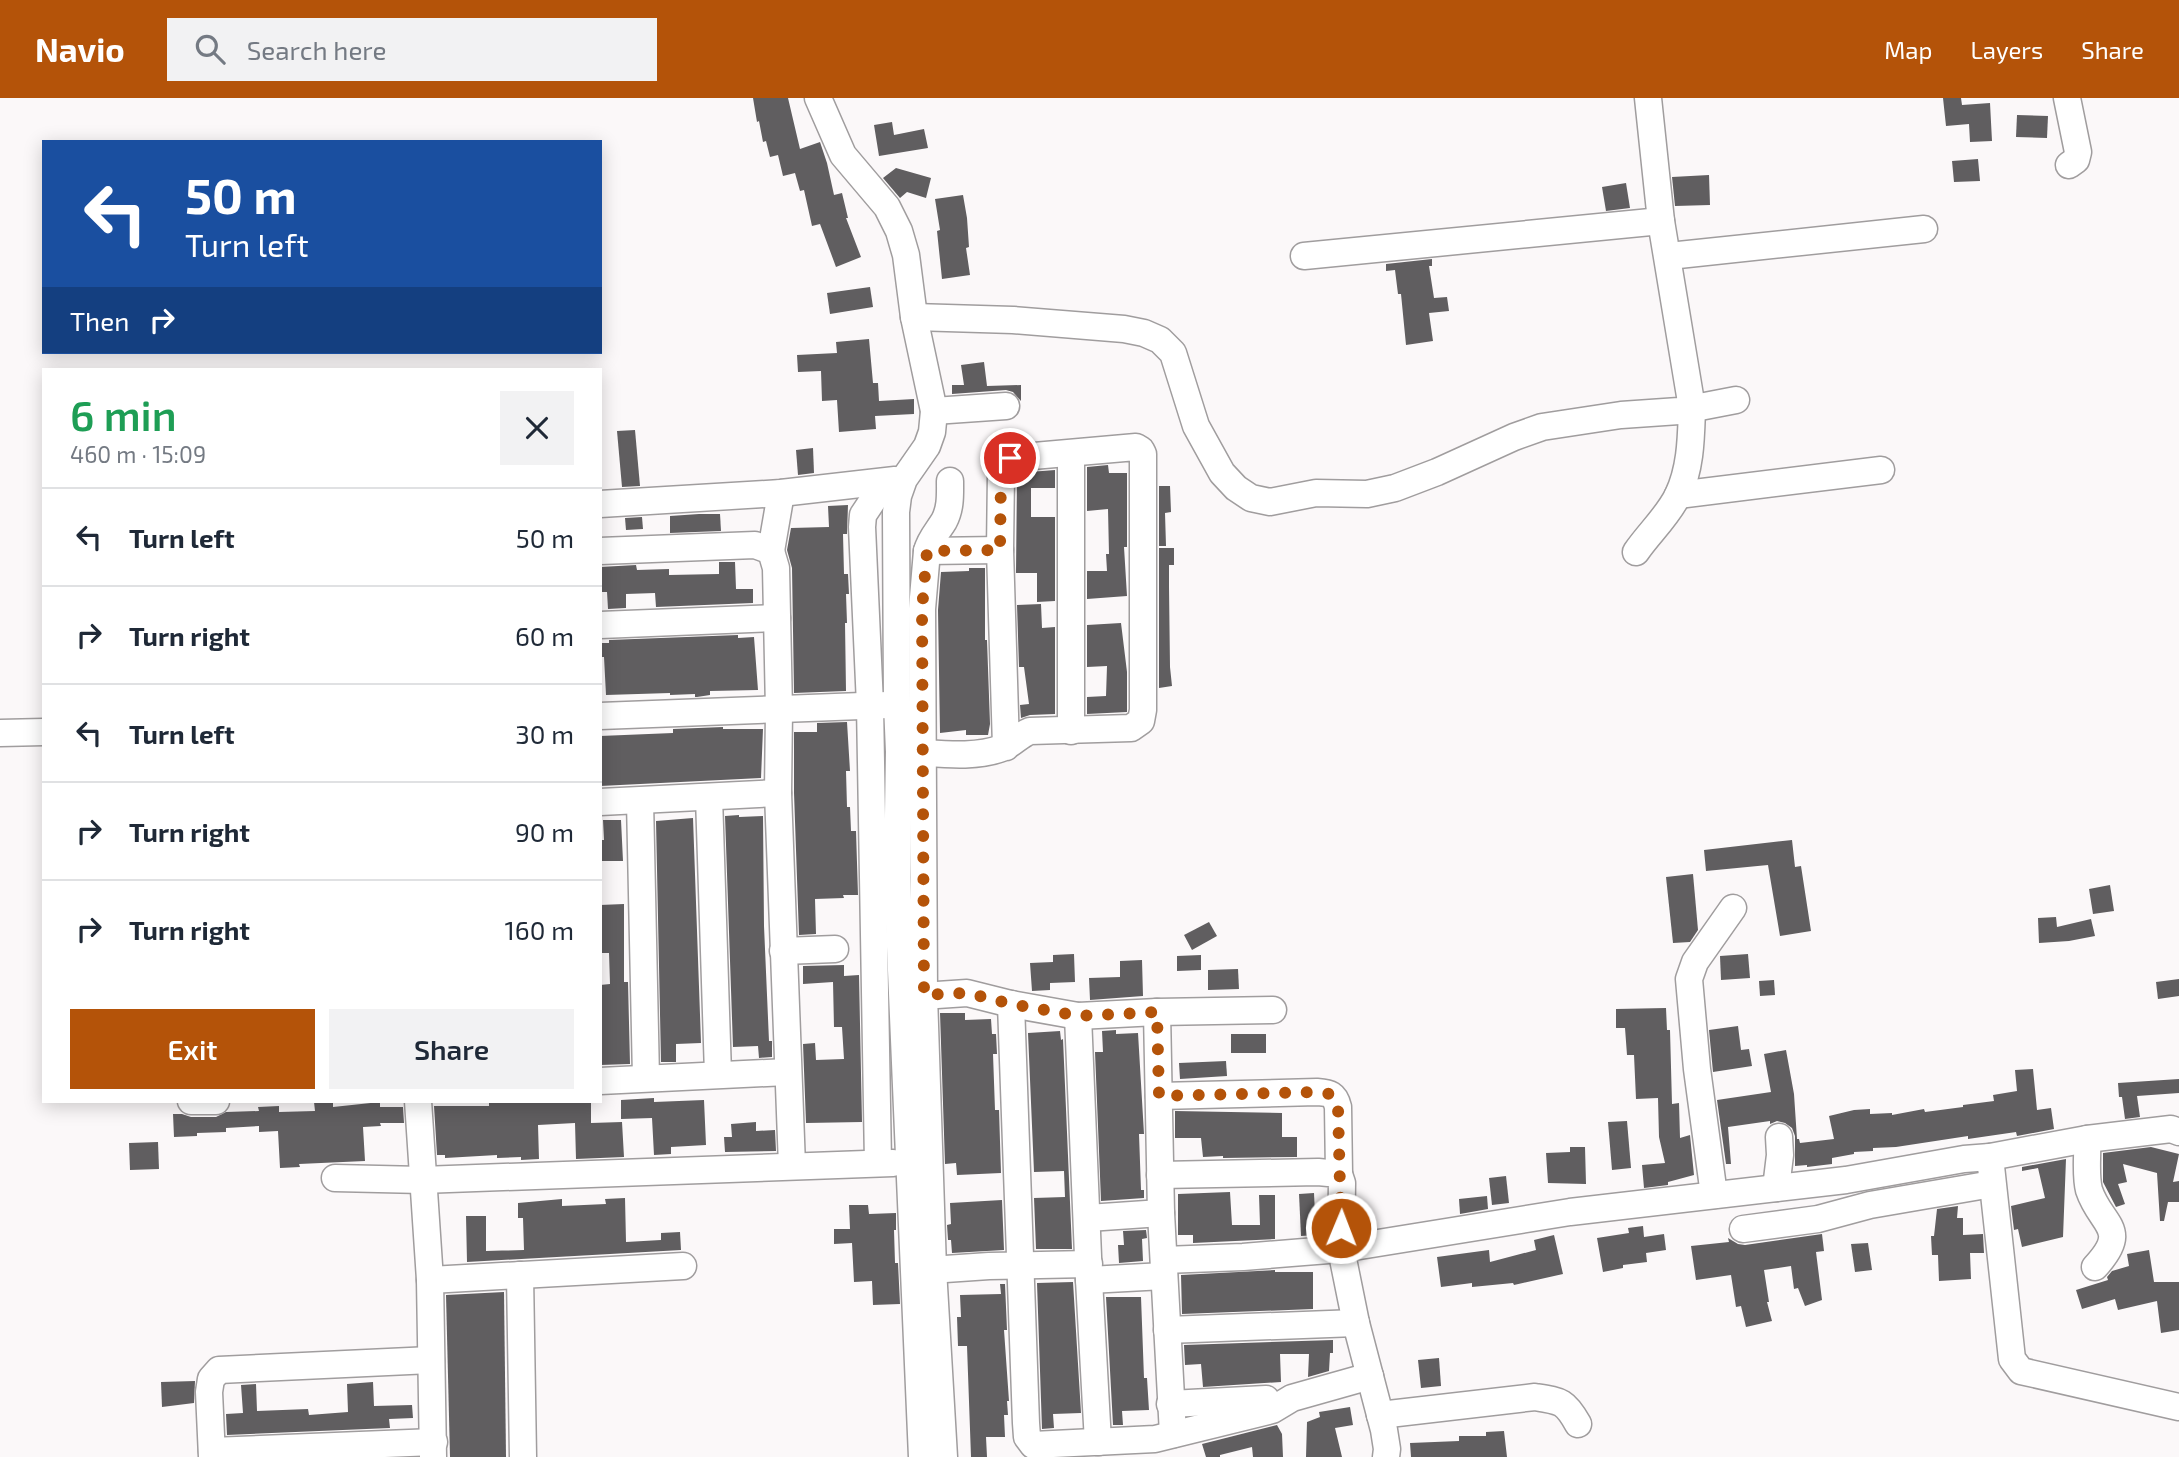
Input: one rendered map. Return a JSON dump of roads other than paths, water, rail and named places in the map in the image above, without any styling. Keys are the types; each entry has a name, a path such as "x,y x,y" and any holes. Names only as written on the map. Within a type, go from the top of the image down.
{"street":[{"path":"818,98 843,155 887,207 899,231 906,255 914,317 934,411 932,432 927,446 863,515 870,705 877,1163"},
{"path":"1636,552 1678,495 1688,466 1692,408 1661,221 1648,98"},
{"path":"2067,98 2078,152 2076,160 2069,165"},
{"path":"1304,256 1661,221"},
{"path":"1669,257 1924,229"},
{"path":"914,317 1013,320 1124,329 1160,340 1173,353 1196,426 1222,473 1236,488 1251,498 1270,502 1315,493 1367,494 1395,488 1542,427 1736,400"},
{"path":"934,411 1006,406"},
{"path":"911,752 976,753 1006,747 1021,734 1030,731 1130,729 1141,721 1143,454 1136,447 1010,458 1003,464 1000,550 1006,747"},
{"path":"1071,454 1071,731"},
{"path":"1678,495 1881,470"},
{"path":"602,504 781,493 895,480"},
{"path":"895,480 898,496 896,512 905,689 911,752 897,877 909,990 915,1148 924,1270 944,1457"},
{"path":"905,689 922,609 927,551 945,519 950,503 950,481"},
{"path":"781,493 771,551 776,568 778,793 792,1166"},
{"path":"602,551 755,545 771,551"},
{"path":"927,551 1000,550"},
{"path":"602,625 777,618"},
{"path":"602,716 870,705 905,689"},
{"path":"0,733 42,732"},
{"path":"602,802 778,793"},
{"path":"709,797 718,1074"},
{"path":"640,801 646,1078"},
{"path":"1714,1195 1696,1069 1689,979 1695,962 1733,908"},
{"path":"783,951 835,949"},
{"path":"873,977 909,990 967,993 1079,1016 1273,1010"},
{"path":"1011,1004 1027,1437 1033,1445 1155,1439 1169,1443 1272,1410 1292,1398"},
{"path":"1157,1012 1169,1443"},
{"path":"1079,1016 1098,1442"},
{"path":"602,1080 787,1072"},
{"path":"1159,1096 1317,1092 1330,1093 1335,1097 1338,1107 1339,1174 1342,1183 1341,1249 1356,1323 1380,1415 1387,1449 1385,1457"},
{"path":"418,1103 430,1280 434,1450 212,1454 209,1392 211,1379 219,1370 431,1360"},
{"path":"924,1270 1020,1265 1089,1272 1164,1268 1243,1257 1341,1249 1570,1212 1846,1180 2087,1139 2171,1129 2179,1132"},
{"path":"1776,1188 1779,1137"},
{"path":"2087,1139 2089,1190 2113,1232 2110,1249 2095,1267"},
{"path":"335,1178 422,1180 877,1163 915,1148"},
{"path":"1990,1157 2012,1359 2021,1371 2179,1406"},
{"path":"1160,1175 1318,1172 1339,1174"},
{"path":"1743,1230 1818,1219 1870,1205 1992,1184"},
{"path":"1088,1218 1161,1213"},
{"path":"430,1280 683,1266"},
{"path":"922,1457 924,1270"},
{"path":"520,1275 523,1457"},
{"path":"1167,1330 1356,1323"},
{"path":"1170,1404 1292,1398 1370,1376"},
{"path":"1380,1415 1535,1397 1553,1399 1568,1406 1577,1424"}]}
